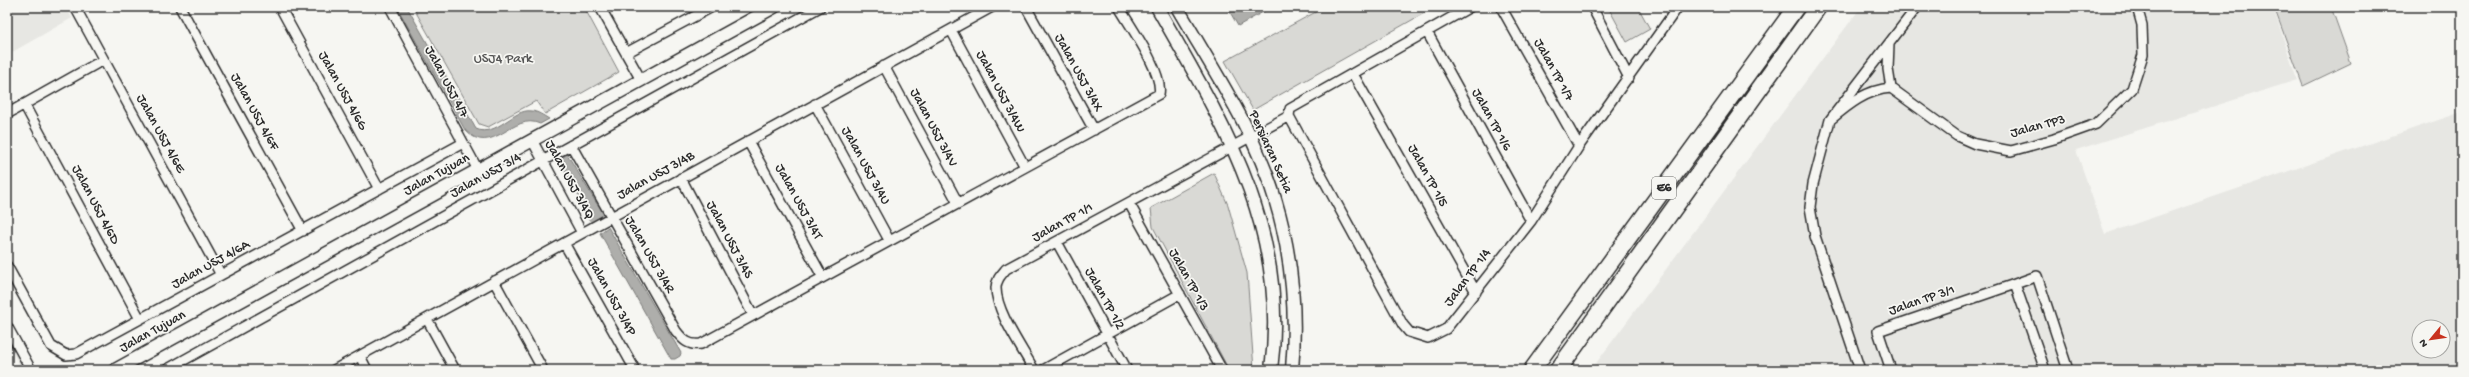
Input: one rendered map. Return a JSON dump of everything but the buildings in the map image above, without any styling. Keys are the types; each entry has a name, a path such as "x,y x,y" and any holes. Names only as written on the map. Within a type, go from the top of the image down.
{"highway":[{"name":"E6","path":"1532,370 1796,7"},
{"name":"E6","path":"1558,370 1818,7"}],"main road":[{"name":"Jalan Tujuan","path":"115,370 774,7"},
{"path":"1157,7 1234,146 1247,178 1267,250 1274,326 1271,370"},
{"name":"Persiaran Setia","path":"1177,7 1250,137 1275,198 1284,230 1295,304 1292,370"}],"street":[{"name":"Jalan USJ 4/6E","path":"75,7 221,275"},
{"name":"Jalan USJ 4/6F","path":"180,7 303,231"},
{"name":"Jalan USJ 4/6G","path":"280,7 379,189"},
{"name":"Jalan USJ 4/7","path":"390,7 478,170"},
{"path":"600,7 641,80"},
{"path":"626,53 701,10 712,7"},
{"name":"Jalan USJ 3/4","path":"166,370 820,7"},
{"name":"Jalan USJ 3/4B","path":"334,370 992,7"},
{"name":"Jalan USJ 3/4X","path":"1026,7 1094,130"},
{"path":"753,315 822,276 1159,94 1161,86 1119,7"},
{"path":"1250,137 1289,116 1290,109 1470,7"},
{"name":"Jalan TP 1/7","path":"1501,7 1579,146"},
{"path":"1592,7 1629,78"},
{"name":"Jalan TP 1/4","path":"1289,116 1397,315 1409,332 1428,338 1437,335 1446,329 1530,221 1579,146 1629,78 1678,7"},
{"path":"1860,370 1815,236 1810,207 1813,184 1830,120 1917,7"},
{"name":"Jalan TP3","path":"1891,88 1957,136 1975,144 2011,151 2054,139 2096,124 2132,89 2143,55 2142,25 2137,7"},
{"name":"Jalan USJ 3/4W","path":"950,30 1024,167"},
{"name":"Jalan TP 1/6","path":"1427,32 1530,221"},
{"path":"1830,120 1857,99 1878,89 1891,88 1888,69 1889,44"},
{"path":"7,114 104,60"},
{"name":"Jalan USJ 3/4V","path":"884,66 958,203"},
{"name":"Jalan TP 1/5","path":"1353,74 1476,292"},
{"name":"Jalan USJ 4/6D","path":"24,104 140,320"},
{"name":"Jalan USJ 3/4U","path":"815,104 889,240"},
{"name":"Jalan TP 1/1","path":"1034,370 1001,310 996,286 999,276 1006,270 1250,137"},
{"name":"Jalan USJ 3/4Q","path":"532,140 582,233"},
{"name":"Jalan USJ 3/4T","path":"748,141 822,276"},
{"name":"Jalan USJ 4/6A","path":"7,266 51,346 58,352 66,355 76,354 463,143"},
{"name":"Jalan USJ 3/4R","path":"571,145 681,338 694,345 701,344 753,315"},
{"name":"Jalan USJ 3/4S","path":"681,178 753,315"},
{"name":"Jalan TP 1/3","path":"1129,203 1222,370"},
{"name":"Jalan TP 1/2","path":"1057,242 1127,370"},
{"name":"Jalan USJ 3/4P","path":"564,243 633,366"},
{"path":"2045,370 2015,284 2037,276 2068,370"},
{"path":"494,281 543,370"},
{"name":"Jalan TP 3/1","path":"1891,370 1878,331 2015,284"},
{"path":"1043,370 1180,294"},
{"path":"427,319 455,370"},
{"path":"7,326 31,370"},
{"path":"360,356 367,370"}],"shaded area":[{"path":"7,7 66,7 72,18 7,55"},
{"path":"397,7 407,7 476,129 483,131 491,130 525,111 536,112 549,119 540,124 530,122 521,124 493,137 484,139 475,138 465,130"},
{"path":"1227,7 1272,7 1238,26"},
{"path":"1861,7 2273,7 2297,80 2076,150 2105,234 2462,112 2462,370 1591,370"},
{"path":"567,154 600,209 592,215 589,214 559,160"},
{"path":"608,227 681,353 680,356 675,359 671,359 600,233"},
{"path":"7,315 37,370 22,370 7,342"}],"green space":[{"name":"USJ4 Park","path":"413,7 584,7 619,72 545,114 536,101 488,127 479,124"},
{"path":"1325,7 1435,7 1253,110 1225,61"},
{"path":"1608,7 1638,7 1650,29 1627,42"},
{"path":"2274,7 2331,7 2351,63 2303,86"},
{"path":"1214,173 1228,205 1247,273 1254,370 1229,370 1153,227 1151,208"}]}
